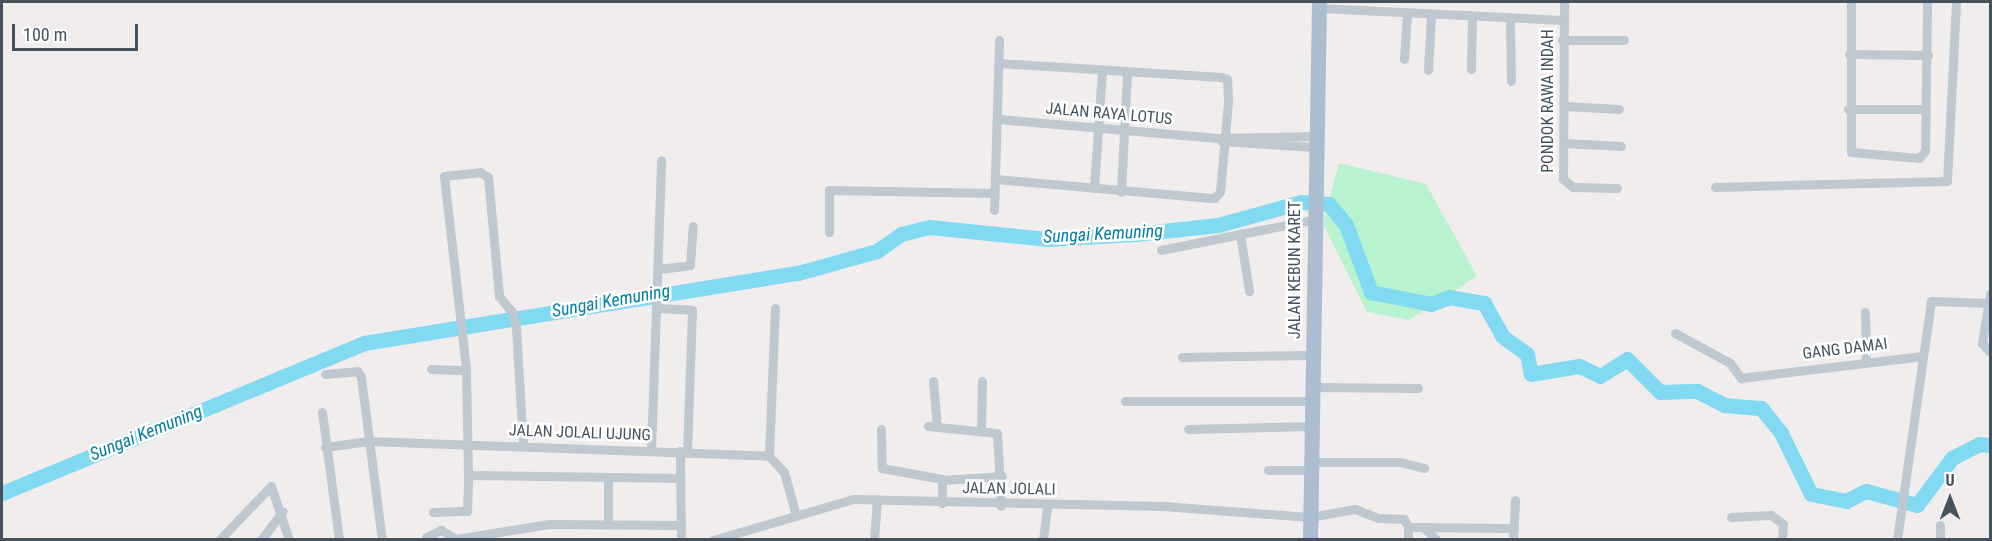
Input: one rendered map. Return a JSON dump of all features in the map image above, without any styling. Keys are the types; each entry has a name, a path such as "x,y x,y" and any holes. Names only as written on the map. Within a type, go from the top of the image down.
{"main road":[{"name":"JALAN KEBUN KARET","path":"1310,540 1313,356 1312,210 1319,5"}],"street":[{"name":"PONDOK RAWA INDAH","path":"1564,2 1560,99 1566,106 1564,143 1566,183 1617,188"},
{"path":"1851,2 1848,145 1855,156 1919,158 1925,151 1927,2"},
{"path":"1715,187 1947,181 1956,2"},
{"path":"1319,5 1431,17 1563,20"},
{"path":"1404,58 1407,15"},
{"path":"1428,70 1431,17"},
{"path":"1471,69 1473,19"},
{"path":"1510,20 1511,81"},
{"path":"994,210 999,119 999,40"},
{"path":"1562,40 1624,40"},
{"path":"1849,54 1928,55"},
{"path":"995,179 1121,192 1214,198 1220,192 1225,146 1221,136 1227,79 1000,63"},
{"path":"1094,188 1102,71"},
{"path":"1121,192 1127,73"},
{"path":"1566,106 1619,109"},
{"path":"1848,109 1926,109"},
{"name":"JALAN RAYA LOTUS","path":"999,119 1125,131 1314,141"},
{"path":"1225,146 1314,141"},
{"path":"1564,143 1621,146"},
{"path":"651,451 658,304 661,160"},
{"path":"433,513 467,511 465,335 446,173 488,177 500,296 513,313 516,329 523,445"},
{"path":"829,232 829,190 994,193"},
{"path":"1161,250 1240,234 1312,210"},
{"path":"659,269 690,265 693,226"},
{"path":"1240,234 1249,291"},
{"path":"1897,540 1900,489 1931,301 1989,303 1982,347 1990,352"},
{"path":"658,304 692,310 684,451 680,478 681,540"},
{"path":"775,308 769,456 784,472 795,512"},
{"path":"1865,312 1866,362"},
{"name":"GANG DAMAI","path":"1675,333 1730,363 1741,378 1923,356"},
{"path":"1182,357 1313,356"},
{"path":"431,369 466,369"},
{"path":"325,374 360,374 382,540"},
{"path":"933,381 932,427 981,428 997,433 1002,476 1001,506"},
{"path":"981,428 982,381"},
{"path":"1125,401 1312,394 1418,387"},
{"path":"322,412 339,540"},
{"path":"1188,429 1312,426"},
{"path":"881,429 882,468 944,480 1002,476"},
{"name":"JALAN JOLALI UJUNG","path":"325,447 369,441 684,451 769,456"},
{"path":"1268,470 1400,462 1424,468"},
{"path":"468,476 608,480 680,478"},
{"path":"608,480 608,524"},
{"path":"942,503 944,480"},
{"path":"219,540 268,487 275,487 289,540"},
{"path":"874,540 877,500"},
{"name":"JALAN JOLALI","path":"713,540 795,512 877,500 1001,506 1163,506 1310,518 1355,509 1378,518 1404,519 1408,527"},
{"path":"1513,540 1515,500"},
{"path":"1044,540 1047,505"},
{"path":"261,540 283,511"},
{"path":"1731,516 1771,515 1783,524 1782,540"},
{"path":"426,537 441,530 456,539 549,524 681,525"},
{"path":"1940,525 1940,540"},
{"path":"1408,540 1408,527 1514,528"},
{"path":"1423,527 1437,540"}],"green space":[{"path":"1339,163 1426,184 1477,276 1409,320 1367,312 1323,224"}],"waterway":[{"name":"Sungai Kemuning","path":"2,493 364,343 798,273 877,251 901,234 929,227 1048,239 1136,234 1218,225 1301,202 1329,204 1346,225 1371,292 1431,304 1449,297 1484,303 1502,336 1527,354 1531,374 1579,366 1600,376 1627,359 1660,392 1697,391 1724,405 1761,408 1781,433 1811,494 1846,501 1866,491 1917,505 1952,458 1979,444 1990,445"}]}
